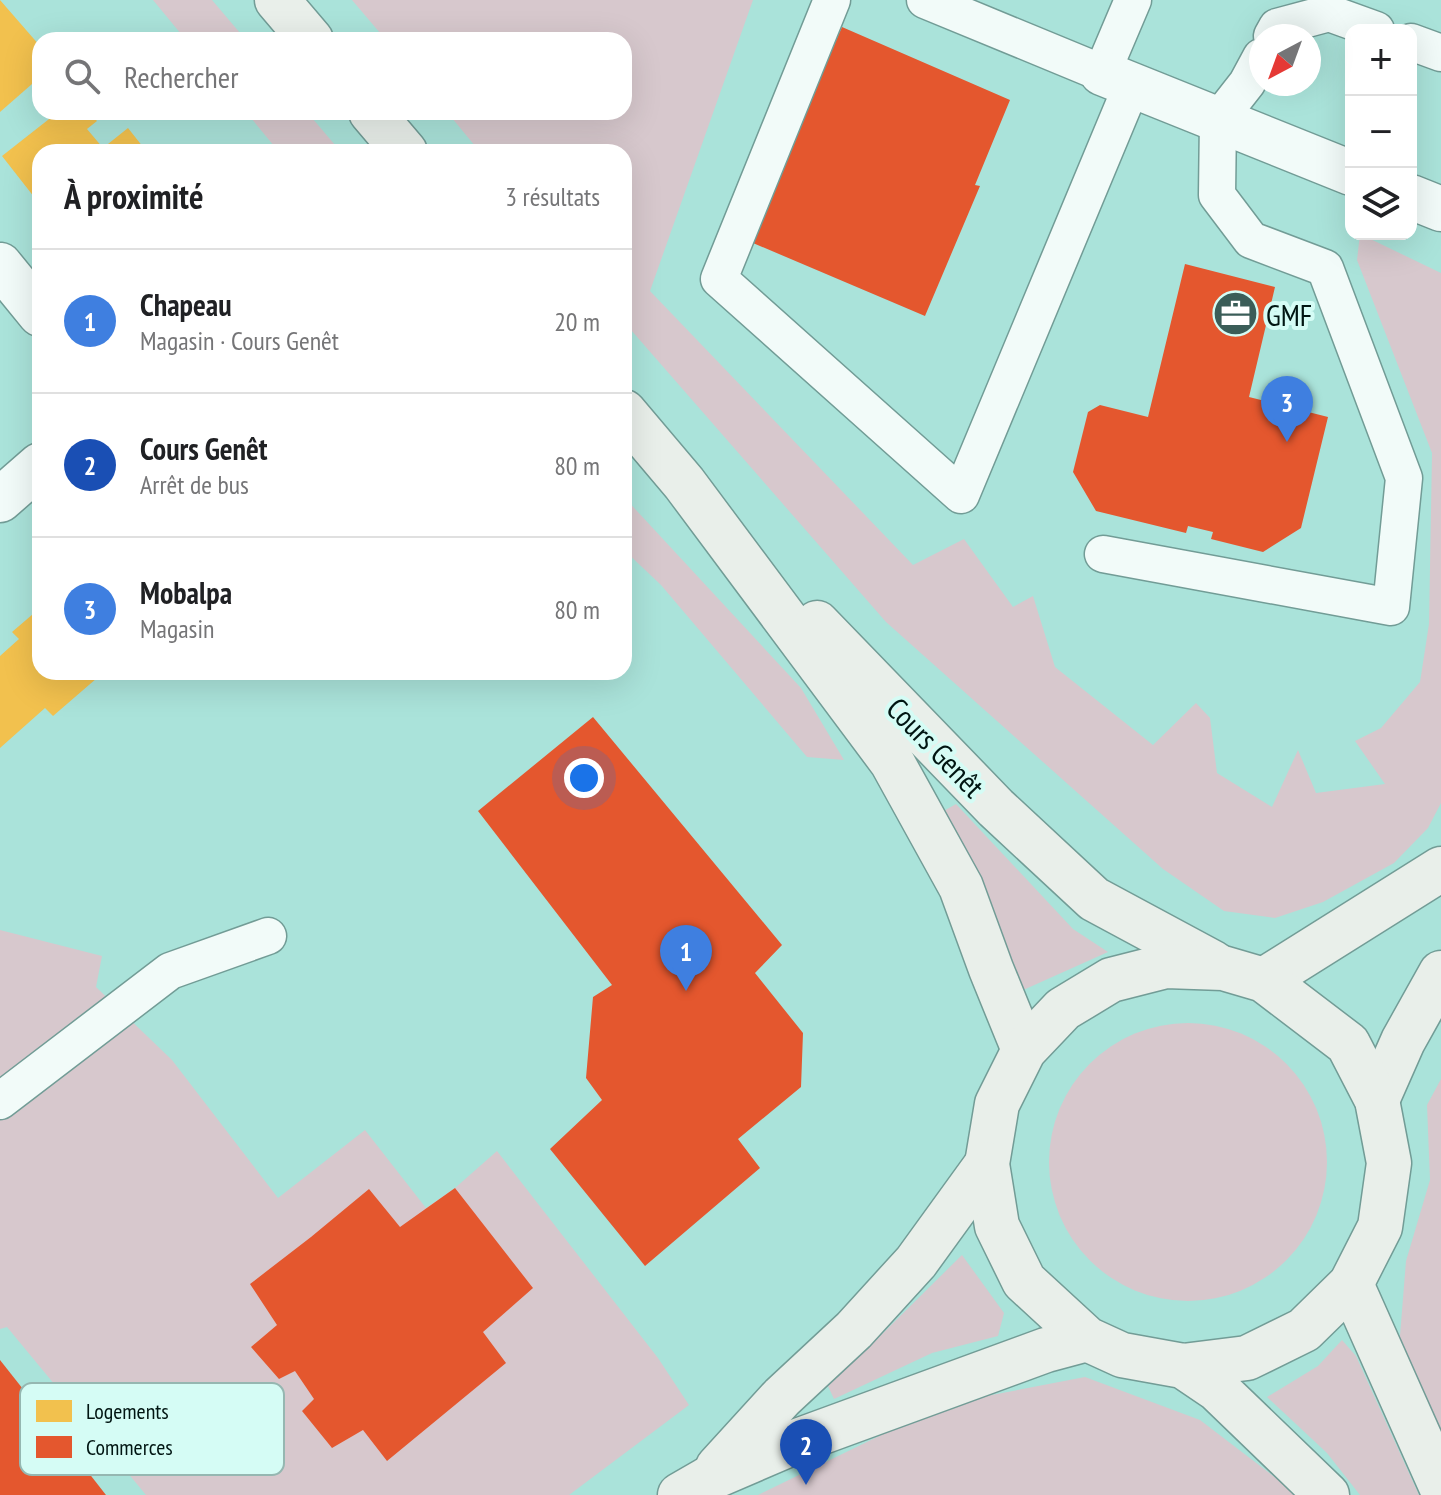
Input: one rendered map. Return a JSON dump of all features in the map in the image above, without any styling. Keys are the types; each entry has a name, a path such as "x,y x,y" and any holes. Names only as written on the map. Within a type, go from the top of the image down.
{"main road":[{"path":"277,0 304,32"},
{"path":"378,120 398,144"},
{"name":"Cours Genêt","path":"632,421 684,483 892,762 961,887 1024,1050"},
{"name":"Cours Genêt","path":"684,483 996,808 1094,899 1223,968"},
{"path":"1264,980 1441,869"},
{"path":"1166,966 1223,968 1264,980 1348,1044 1377,1100 1389,1163 1380,1227 1351,1284 1304,1330 1247,1358 1183,1366 1122,1355 1087,1339 1024,1281 997,1226 987,1164 997,1104 1024,1050 1063,1009 1111,980 1166,966"},
{"path":"1377,1100 1403,1041 1441,973"},
{"path":"693,1487 854,1330 916,1262 987,1164"},
{"path":"1351,1284 1441,1486"},
{"path":"693,1487 807,1437 1046,1350 1087,1339"},
{"path":"1183,1366 1217,1389 1327,1495"}],"street":[{"path":"1117,79 1345,171"},
{"path":"1417,199 1441,209"},
{"path":"0,265 32,304"},
{"path":"0,500 32,472"}],"lane":[{"path":"832,0 719,279 961,495 1117,79 1133,0"},
{"path":"925,0 1117,79"},
{"path":"1288,24 1329,13 1359,24"},
{"path":"1417,44 1441,53"},
{"path":"1103,554 1391,607 1404,478 1325,268 1251,240 1217,195 1218,120 1249,79"},
{"path":"0,1101 170,971 268,936"}],"shaded area":[{"path":"153,0 212,0 239,32 179,32"},
{"path":"352,0 753,0 650,291 913,565 964,539 1013,607 1033,596 1055,667 1153,745 1196,703 1210,718 1217,773 1272,807 1298,750 1316,793 1385,784 1355,741 1381,728 1420,682 1429,624 1432,453 1357,260 1359,240 1372,240 1441,273 1441,803 1428,828 1394,863 1323,902 1275,918 1224,911 1163,869 886,622 632,331 632,144 473,144 454,120 632,120 632,32 379,32"},
{"path":"253,120 314,120 334,144 272,144"},
{"path":"632,506 801,688 844,760 807,757 661,585 632,558"},
{"path":"956,804 1073,929 1108,952 1021,991 940,813"},
{"path":"0,930 102,956 96,987 172,1060 278,1198 365,1130 426,1208 455,1188 497,1151 658,1358 689,1405 569,1495 146,1495 129,1475 284,1475 284,1383 53,1383 7,1327 0,1329"},
{"path":"1188,1023 1215,1026 1241,1034 1265,1047 1286,1064 1303,1085 1316,1109 1324,1135 1327,1162 1324,1189 1316,1215 1303,1239 1286,1260 1265,1277 1241,1290 1215,1298 1188,1301 1161,1298 1135,1290 1111,1277 1090,1260 1073,1239 1060,1215 1052,1189 1049,1162 1052,1135 1060,1109 1073,1085 1090,1064 1111,1047 1135,1034 1161,1026"},
{"path":"1441,1079 1441,1449 1399,1348 1406,1261 1430,1180 1427,1105"},
{"path":"962,1255 1004,1313 998,1336 932,1353 834,1399 827,1384"},
{"path":"1342,1340 1356,1356 1419,1495 1360,1495 1327,1453 1267,1397 1318,1366"},
{"path":"1085,1377 1200,1420 1298,1495 758,1495 945,1404"}],"building: Logements":[{"path":"0,0 32,37 32,84 0,112"},
{"path":"48,120 97,121 87,129 100,144 32,144 32,194 2,156"},
{"path":"128,128 141,144 108,144"},
{"path":"32,615 32,680 95,680 53,716 45,708 0,748 0,656 19,639 12,632"}],"building: Commerces":[{"path":"842,27 1010,100 975,185 980,186 925,316 746,240"},
{"path":"1185,264 1275,287 1249,397 1328,417 1301,528 1263,552 1211,539 1213,532 1188,526 1186,533 1096,511 1073,472 1088,412 1100,405 1148,417"},
{"path":"593,717 782,945 755,973 803,1033 801,1087 738,1139 760,1168 645,1266 550,1149 602,1100 586,1078 593,997 612,985 478,811"},
{"path":"455,1188 533,1288 483,1332 506,1363 387,1461 363,1430 332,1448 302,1411 314,1399 295,1371 279,1379 251,1347 277,1325 250,1284 369,1189 400,1227"},
{"path":"0,1360 20,1385 20,1475 90,1475 106,1495 0,1495"}],"place":[{"name":"GMF","path":"1235,314"},
{"name":"Mobalpa","path":"1287,442"},
{"name":"Chapeau","path":"686,991"},
{"name":"Cours Genêt","path":"806,1485"}]}
